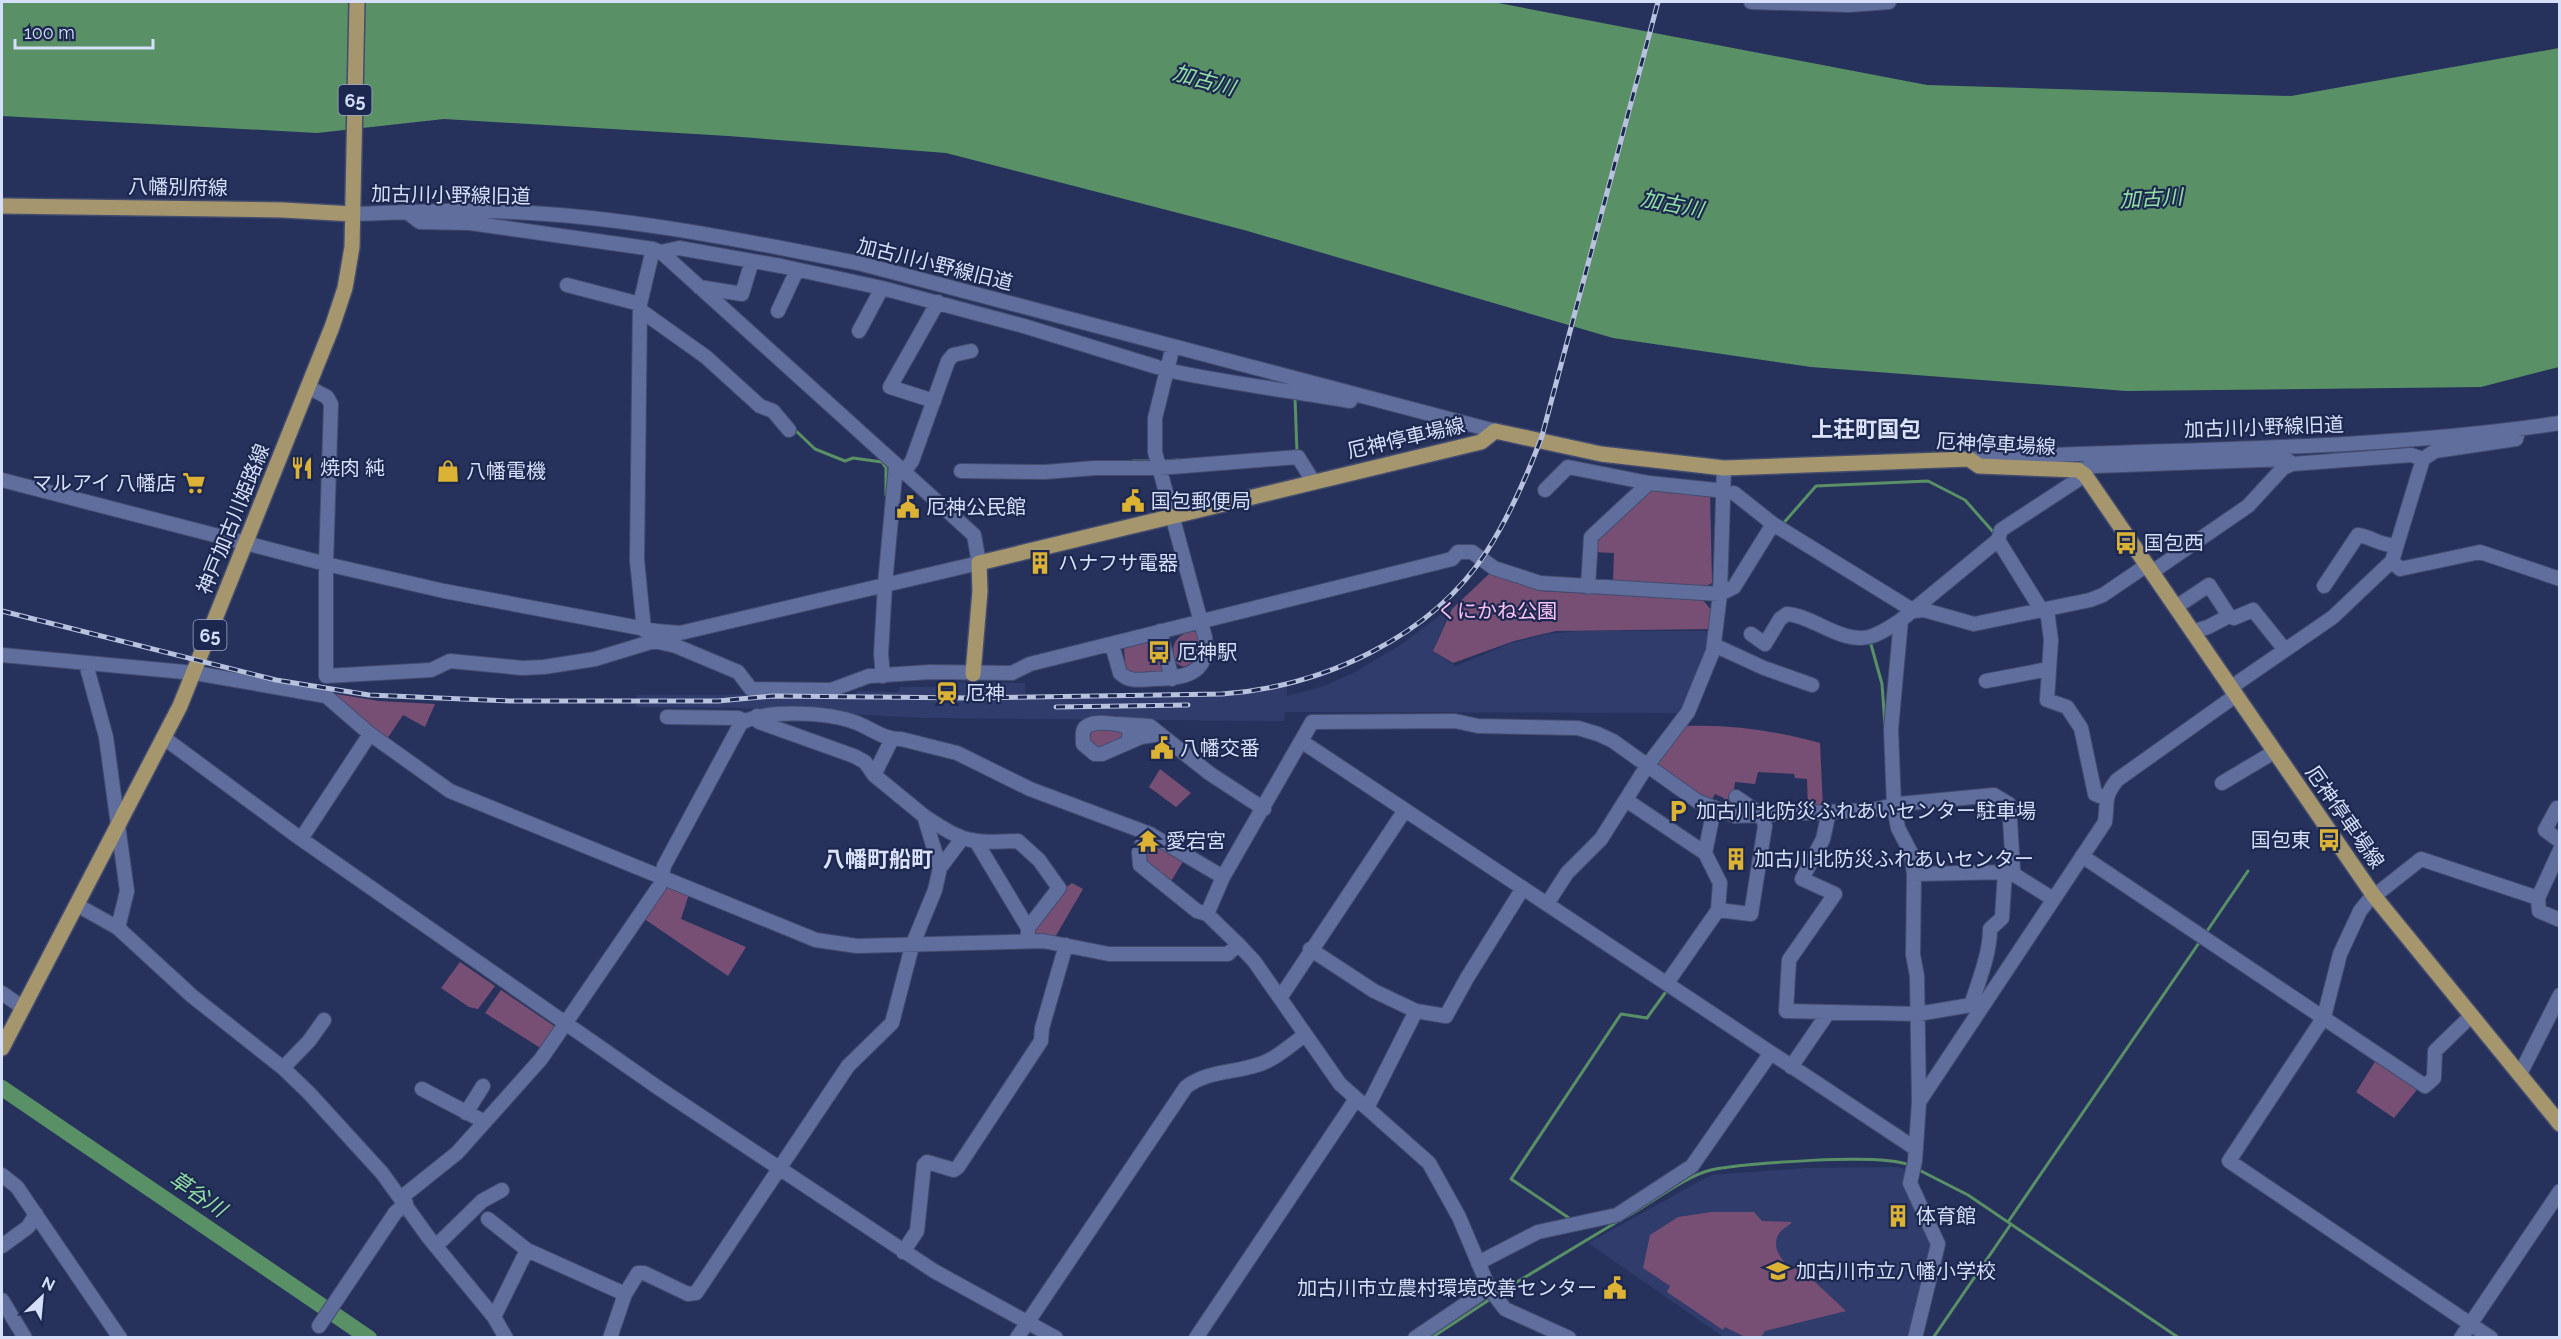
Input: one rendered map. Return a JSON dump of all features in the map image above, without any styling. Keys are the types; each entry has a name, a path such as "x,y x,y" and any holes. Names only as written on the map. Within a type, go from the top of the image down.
{"main road":[{"name":"神戸加古川姫路線","path":"2,1048 164,738 195,673 345,288 352,247 357,2"},
{"name":"八幡別府線","path":"2,206 283,210 353,214"},
{"name":"厄神停車場線","path":"979,563 1481,442 1495,431 1601,454 1724,468 1969,459 1979,466 2081,473 2176,606 2232,692 2374,896 2559,1124"},
{"path":"973,674 980,591 979,563"}],"street":[{"path":"1751,2 1849,5 1889,2"},
{"name":"加古川小野線旧道","path":"353,214 483,211 577,218 761,244 862,264 1495,431"},
{"path":"408,213 420,222 470,223 657,251 679,248 797,270 938,302 1157,367"},
{"path":"2,480 326,564 651,634 680,633 979,563 974,535 657,251"},
{"path":"651,634 637,560 640,307 657,251"},
{"path":"699,287 742,294 752,261"},
{"path":"778,311 797,270"},
{"path":"567,285 640,307 706,357 760,406 773,411 789,430"},
{"path":"859,331 882,288"},
{"path":"934,401 890,387 938,302"},
{"path":"1112,645 1120,674 1124,678 1172,679 1194,672 1203,659 1206,644 1159,468 1154,435 1155,418 1173,346"},
{"path":"900,468 912,461 948,361 953,355 971,351"},
{"path":"1176,372 1244,386 1280,388 1376,405 1384,401"},
{"path":"308,387 327,398 331,404 326,564 326,676 431,670 450,661 522,668 544,667 595,659 651,634 738,672 752,689 831,690 869,676 930,672 1012,673 1030,664 1452,559 1458,552 1472,552 1494,568 1540,583 1720,594 1734,587 1773,524"},
{"name":"加古川小野線旧道","path":"1969,459 2338,445 2519,429 2559,423"},
{"path":"1919,1102 1976,1005 2053,899 2105,822 2105,798 2117,780 2285,650 2333,617 2392,561 2423,459 2435,451 2516,440 2519,429"},
{"path":"1734,494 1742,497 1773,524 1914,611 1924,610 1974,624 2044,611 2103,595 2150,569 2248,506 2283,468 2292,464 2410,456 2423,459"},
{"path":"961,471 1045,472 1095,468 1159,468 1298,457 1313,482"},
{"path":"1751,634 1765,644 1780,619 1787,614 1860,637 1872,636 1914,611 1998,540 2001,530 2081,473 2095,466 2286,459 2292,464"},
{"path":"1545,490 1568,466 1588,473 1649,483 1716,490"},
{"path":"883,676 881,654 885,585 900,468"},
{"path":"1547,904 1567,873 1601,839 1647,766 1688,712 1714,645 1720,594 1724,468"},
{"path":"1588,586 1592,537 1649,483"},
{"path":"2324,586 2358,535 2366,536 2384,546 2395,545"},
{"path":"1998,540 2044,611 2051,640 2047,700 2067,707 2081,728 2096,794 2105,798"},
{"path":"2392,561 2400,570 2480,552 2559,579"},
{"path":"2176,606 2209,585 2229,616 2234,618 2253,610 2285,650"},
{"path":"2192,632 2229,616"},
{"path":"1901,620 1891,716 1894,806 1898,828 1911,853 1914,874 1912,955 1917,976 1919,1102 1910,1183 1938,1244 1915,1338"},
{"path":"1160,632 1172,679"},
{"path":"1714,645 1764,668 1812,685"},
{"path":"2,655 195,673 326,696 370,734 450,791 816,940 857,946 912,945 1028,934 1109,954 1152,955 1228,954 1238,944"},
{"path":"86,664 106,737 127,891 118,928"},
{"path":"1986,681 2049,669"},
{"path":"795,736 798,715"},
{"path":"667,717 752,718 798,715 856,723 892,739 901,739 957,753 1030,789 1146,832 1223,878"},
{"path":"752,718 860,759 874,775 924,816 962,840 977,843 1018,841 1039,860 1059,888 1028,934"},
{"path":"319,1326 404,1200 457,1153 541,1059 566,1025 660,885 664,866 741,723 752,718"},
{"path":"1207,914 1223,878 1312,722 1455,721 1478,726 1578,728 1613,741 1697,801 1736,816 1872,810 1994,795 2009,804 2013,868 2007,872"},
{"path":"1160,734 1128,742 1102,754 1095,754 1083,744 1084,728 1089,724 1144,724 1160,734 1209,773 1264,809"},
{"path":"1118,724 1128,728 1130,732 1128,742"},
{"path":"301,839 370,734"},
{"path":"164,738 301,839 566,1025 903,1252 1056,1338"},
{"path":"874,775 892,739"},
{"path":"1301,741 1791,1067 1914,1161"},
{"path":"2222,783 2274,752"},
{"path":"1718,910 1751,915 1765,826 1762,815 1736,797"},
{"path":"1626,800 1705,853 1720,883 1718,910 1666,983"},
{"path":"1705,853 1714,808"},
{"path":"2557,808 2545,830 2559,841"},
{"path":"1280,998 1310,949 1405,810"},
{"path":"1829,812 1823,839 1802,879 1835,894 1789,960 1786,1011 1918,1014 1976,1005"},
{"path":"924,816 940,868"},
{"path":"1146,832 1139,852 1140,865 1197,911 1207,914 1238,944 1280,998 1340,1084 1429,1163 1459,1217 1490,1288 1505,1309 1549,1333 1569,1338"},
{"path":"610,1338 624,1294 633,1278 641,1272 688,1294 696,1293 848,1066 892,1023 912,945 935,890 940,868 962,840"},
{"path":"977,843 1028,934"},
{"path":"2559,850 2538,898 2539,911 2559,920"},
{"path":"2082,856 2425,1086 2434,1078 2435,1051 2472,1015"},
{"path":"2491,1338 2229,1161 2324,1017 2340,954 2360,911 2374,896 2421,859 2538,898"},
{"path":"1976,1005 1985,955 1990,948 1990,929 2002,918 2007,872"},
{"path":"1914,874 2007,872 2053,899"},
{"path":"1310,949 1374,991 1416,1011 1446,1016 1523,888"},
{"path":"77,905 118,928 192,996 283,1068 382,1173 436,1246 494,1317 506,1338"},
{"path":"903,1252 917,1231 924,1164 927,1162 954,1170 958,1167 1041,1041 1042,1028 1066,945"},
{"path":"2,993 22,1007"},
{"path":"2520,1074 2559,995"},
{"path":"1196,1338 1362,1104 1416,1011"},
{"path":"1791,1067 1828,1013"},
{"path":"283,1068 309,1041 324,1020"},
{"path":"1017,1338 1186,1087 1195,1080 1214,1074 1272,1060 1305,1035"},
{"path":"1478,1263 1538,1232 1604,1221 1676,1178 1692,1166 1770,1054"},
{"path":"466,1113 483,1086"},
{"path":"422,1089 485,1122"},
{"path":"2,1175 17,1187 120,1338"},
{"path":"436,1246 482,1201 502,1190"},
{"path":"2461,1338 2559,1191"},
{"path":"2,1246 28,1227 36,1214"},
{"path":"492,1226 527,1250 624,1294"},
{"path":"494,1317 527,1250"},
{"path":"1414,1338 1490,1288"},
{"path":"2,1300 25,1338"}],"shaded area":[{"path":"1451,607 1433,651 1456,666 1508,644 1547,634 1577,631 1709,631 1709,638 1687,697 1678,713 1285,712 1284,721 921,718 742,708 636,707 637,695 856,694 857,691 899,692 900,687 946,687 947,682 1025,683 1026,697 1249,690 1287,682 1287,696 1324,686 1355,672 1402,644"},
{"name":"加古川市立八幡小学校","path":"1898,1167 1906,1170 1905,1182 1934,1243 1911,1337 1725,1338 1588,1243 1711,1175 1807,1168"}],"green space":[{"path":"1652,487 1710,493 1712,583 1704,587 1613,581 1614,553 1593,552 1597,538"},
{"name":"くにかね公園","path":"1489,574 1541,591 1703,600 1712,611 1711,629 1556,631 1514,641 1453,663 1433,651 1452,609"},
{"path":"1191,630 1196,632 1200,646 1192,663 1184,667 1177,664 1173,647 1181,636"},
{"path":"1146,641 1157,644 1164,671 1133,674 1126,672 1124,649"},
{"path":"336,694 379,701 435,704 425,727 403,715 387,739 339,700"},
{"path":"1686,726 1753,729 1820,743 1823,809 1808,809 1807,779 1795,778 1794,774 1758,772 1755,784 1735,782 1733,798 1749,812 1721,807 1724,798 1715,794 1710,803 1655,767"},
{"path":"1122,728 1125,738 1100,749 1091,746 1089,739 1093,729"},
{"path":"1160,769 1191,793 1176,807 1149,787"},
{"path":"1152,840 1185,858 1170,883 1146,866 1143,842 1149,845"},
{"path":"1072,883 1083,889 1054,939 1033,934 1032,927 1064,889"},
{"path":"667,885 689,894 681,919 746,947 728,976 643,918"},
{"path":"460,962 495,986 478,1009 469,1007 441,988"},
{"path":"501,990 557,1028 542,1049 485,1013"},
{"path":"2378,1057 2420,1086 2394,1118 2356,1092"},
{"path":"1711,1212 1754,1212 1762,1221 1792,1222 1781,1231 1776,1240 1779,1254 1788,1266 1799,1267 1846,1311 1765,1331 1761,1337 1745,1337 1725,1327 1723,1330 1667,1292 1670,1286 1643,1268 1650,1235 1678,1217"}],"water":[{"name":"加古川","path":"2,2 1493,2 1927,85 2291,96 2559,48 2559,367 2481,387 2126,391 1811,367 1613,338 1244,230 946,153 728,136 444,119 317,133 2,116"}],"waterway":[{"path":"1295,398 1297,452"},
{"path":"794,429 815,449 845,461 853,458 882,462 886,468 886,495"},
{"path":"1160,461 1178,460"},
{"path":"1133,461 1154,461"},
{"path":"1781,526 1816,486 1928,481 1965,500 1995,534"},
{"path":"1870,641 1882,684 1885,725"},
{"path":"2205,934 2248,871"},
{"path":"2008,1222 2201,940"},
{"path":"1572,1220 1511,1179 1621,1014 1647,1018 1665,993"},
{"name":"草谷川","path":"2,1088 369,1338"},
{"path":"1626,1217 1679,1184 1711,1170 1781,1162 1843,1159 1894,1161 1909,1165"},
{"path":"1917,1169 1968,1195 2179,1338"},
{"path":"1497,1294 1620,1220"},
{"path":"1933,1338 2011,1224"},
{"path":"1431,1338 1492,1298"}],"railway":[{"path":"2,611 276,680 369,695 510,701 718,701 773,696 970,698 1222,694 1297,681 1335,669 1371,653 1405,633 1436,609 1464,582 1487,551 1511,509 1542,436 1658,2"},
{"path":"1056,707 1188,705"}],"place":[{"name":"焼肉 純","path":"302,468"},
{"name":"八幡電機","path":"448,471"},
{"name":"マルアイ 八幡店","path":"194,483"},
{"name":"国包郵便局","path":"1133,501"},
{"name":"厄神公民館","path":"908,507"},
{"name":"国包西","path":"2126,543"},
{"name":"ハナフサ電器","path":"1040,563"},
{"name":"厄神駅","path":"1159,652"},
{"name":"厄神","path":"947,693"},
{"name":"八幡交番","path":"1162,748"},
{"name":"加古川北防災ふれあいセンター駐車場","path":"1678,811"},
{"name":"国包東","path":"2329,840"},
{"name":"愛宕宮","path":"1148,841"},
{"name":"加古川北防災ふれあいセンター","path":"1736,859"},
{"name":"体育館","path":"1898,1216"},
{"name":"加古川市立八幡小学校","path":"1778,1271"},
{"name":"加古川市立農村環境改善センター","path":"1615,1288"}],"district":[{"name":"上荘町国包","path":"1866,429"},
{"name":"八幡町船町","path":"878,859"}]}
